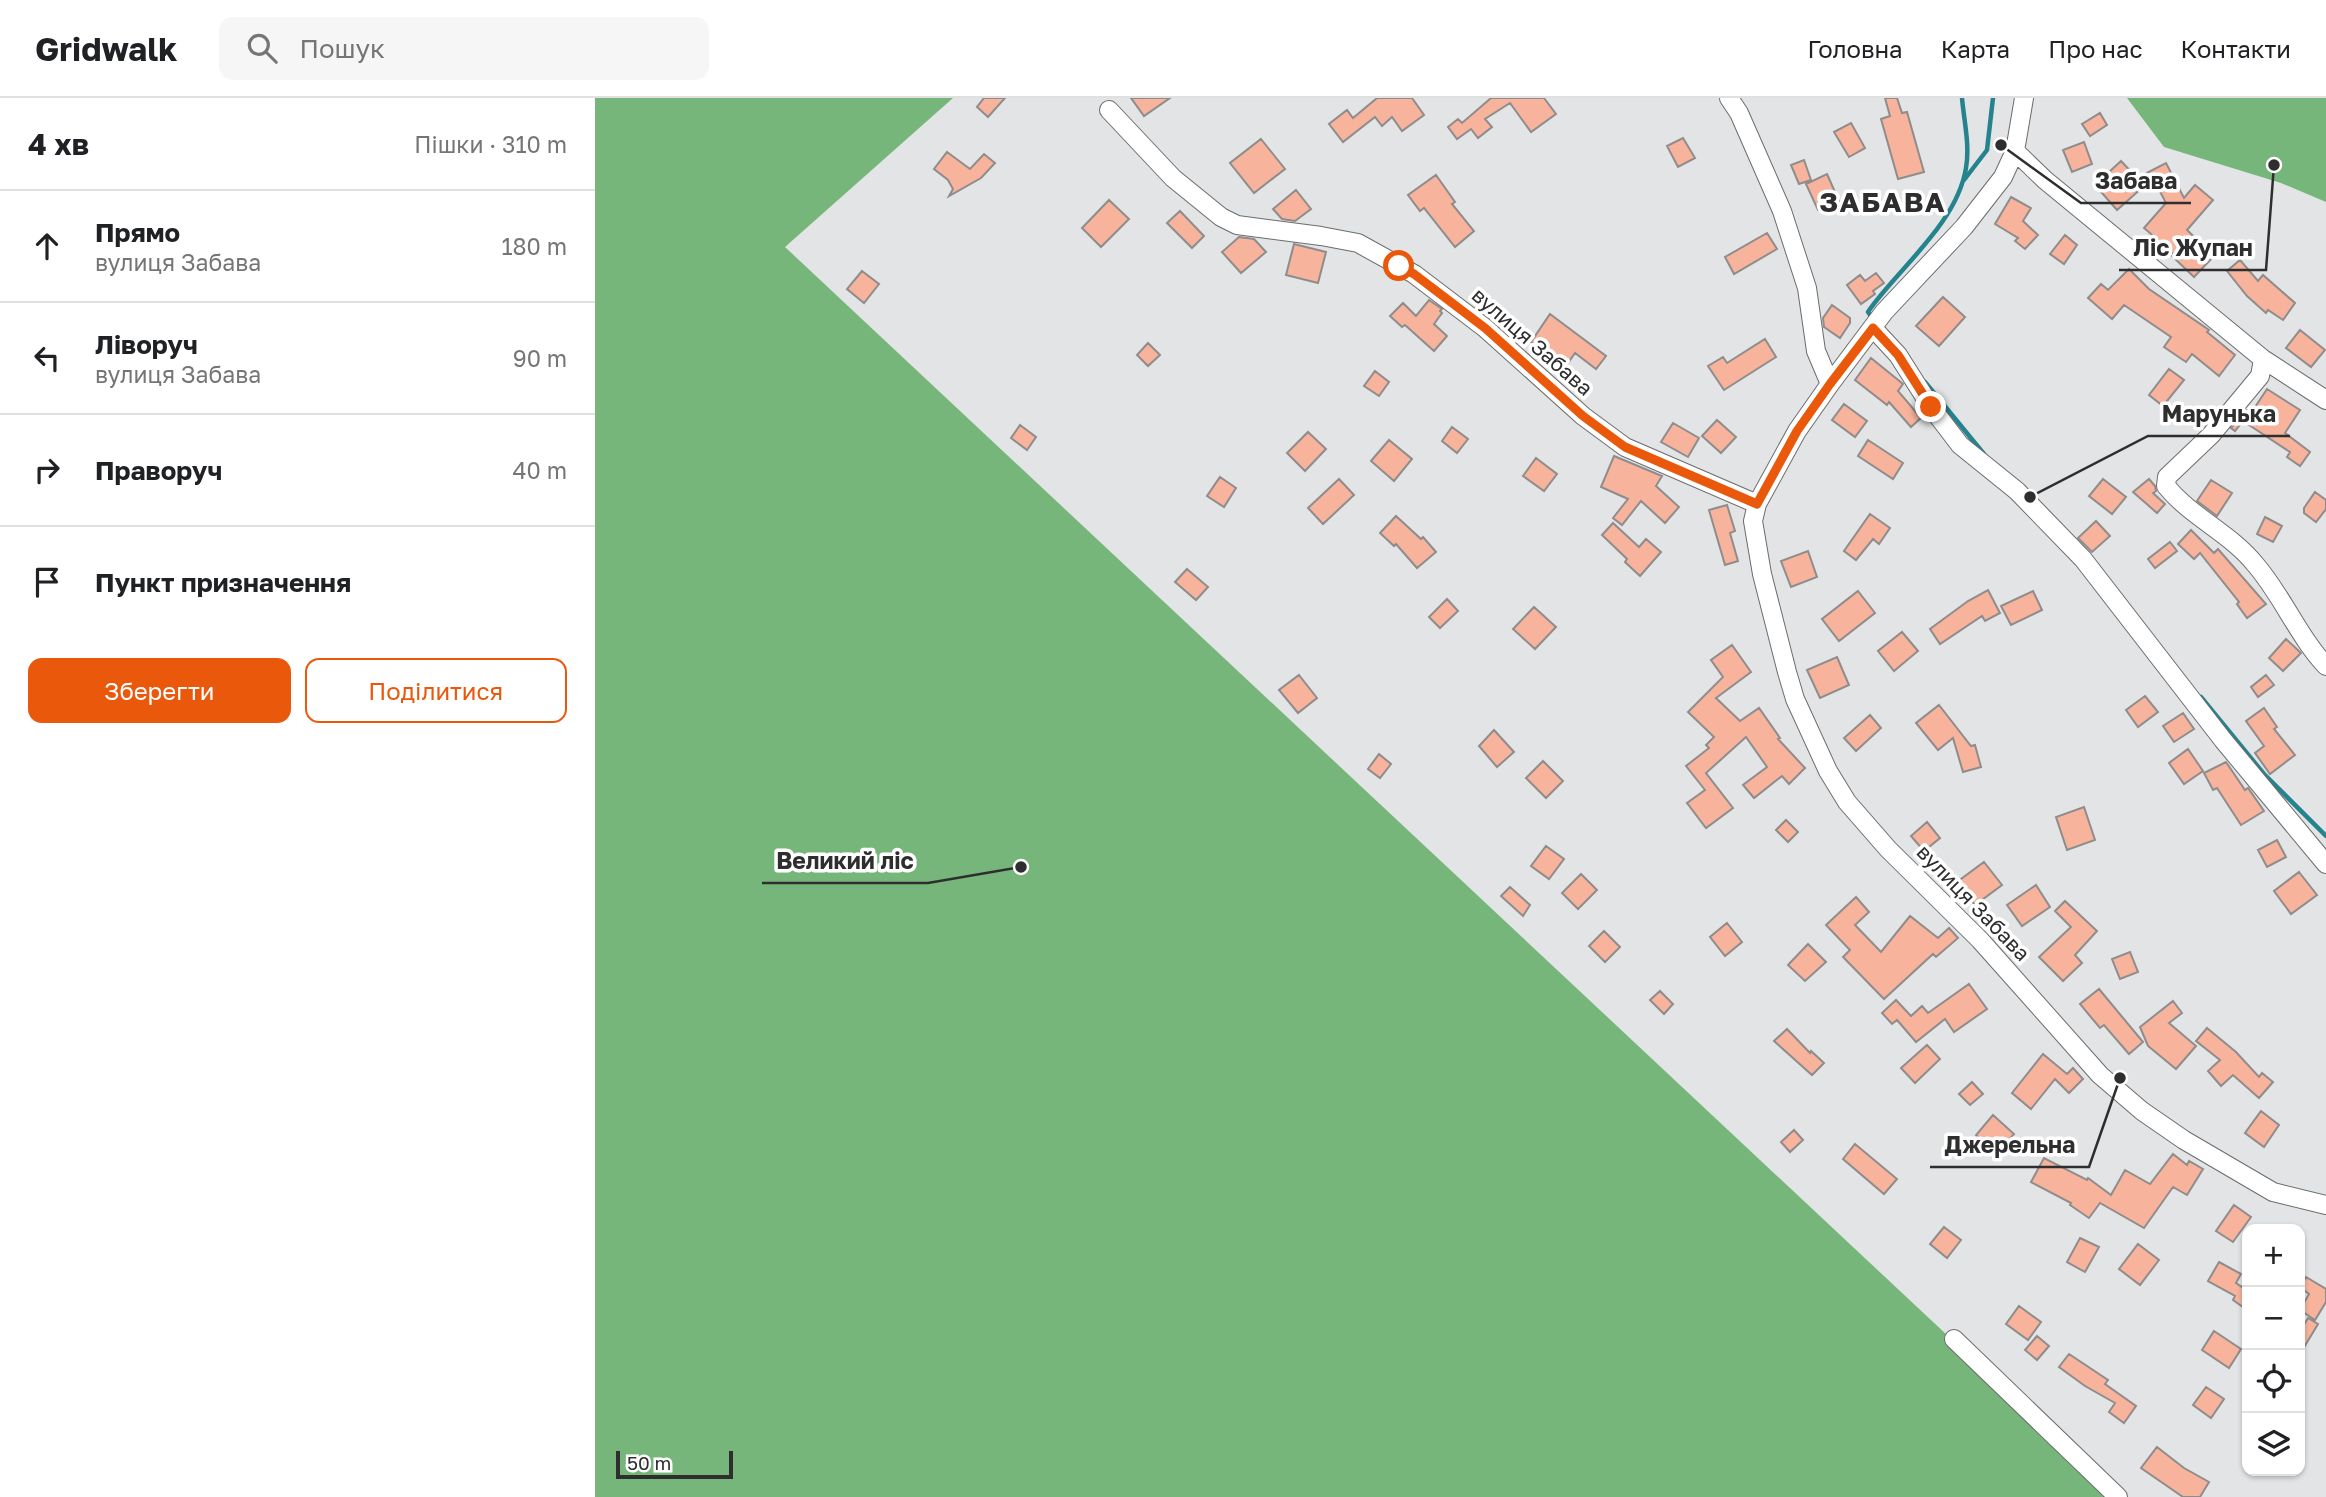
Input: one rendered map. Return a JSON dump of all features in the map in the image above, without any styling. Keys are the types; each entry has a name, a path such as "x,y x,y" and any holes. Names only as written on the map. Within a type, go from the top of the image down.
{"street":[{"path":"1729,98 1739,113 1782,211 1807,288 1816,351 1830,384"},
{"name":"вулиця Забава","path":"2024,98 2015,151 2003,177 1964,227 1878,322 1830,384 1797,431 1757,504 1753,521 1762,574 1787,672 1795,699 1847,802 1888,849 1980,940 2100,1075 2142,1111 2184,1140 2273,1192 2326,1205"},
{"name":"вулиця Забава","path":"1109,110 1173,177 1221,217 1237,225 1358,243 1414,274 1465,313 1583,416 1625,447 1757,504"},
{"path":"2015,151 2045,180 2263,359 2326,400"},
{"path":"1878,322 1931,407 1960,445 2017,491 2083,559 2223,740 2326,864"},
{"path":"2263,359 2260,376 2211,435 2167,477 2166,486 2176,499 2239,546 2257,565 2326,666"},
{"path":"1954,1339 2118,1497"}],"green space":[{"path":"595,98 953,98 785,247 2120,1497 595,1497"},
{"path":"2127,98 2326,98 2326,202 2281,183 2164,147"}],"building":[{"path":"984,98 1005,98 988,117 977,107"},
{"path":"1131,98 1170,98 1144,116"},
{"path":"1377,98 1412,98 1424,115 1402,131 1392,117 1382,126 1375,117 1343,142 1329,124 1347,110 1353,118"},
{"path":"1491,98 1544,98 1556,114 1531,132 1510,103 1485,119 1492,127 1478,138 1471,129 1457,139 1448,127 1458,119 1462,123"},
{"path":"1885,98 1897,98 1902,113 1907,112 1924,172 1898,179 1881,119 1890,116"},
{"path":"2100,113 2107,125 2090,136 2082,124"},
{"path":"1851,123 1865,148 1849,157 1834,132"},
{"path":"1683,138 1695,158 1678,167 1667,146"},
{"path":"1261,139 1285,169 1254,193 1230,163"},
{"path":"2084,142 2092,164 2072,172 2063,150"},
{"path":"947,152 970,169 984,154 995,163 981,178 949,196 953,189 948,180 934,169"},
{"path":"1804,160 1811,180 1799,184 1791,165"},
{"path":"2121,161 2137,178 2166,163 2184,198 2195,185 2213,200 2187,230 2214,256 2194,277 2172,256 2174,254 2144,228 2166,203 2153,178 2117,210 2095,185"},
{"path":"1827,174 1839,201 1818,210 1806,184"},
{"path":"1436,175 1455,202 1452,204 1474,231 1455,247 1424,208 1420,211 1408,195"},
{"path":"1296,190 1311,209 1295,221 1282,219 1273,209"},
{"path":"2011,197 2031,208 2023,221 2038,235 2025,249 2015,241 2018,238 1995,224"},
{"path":"1109,200 1129,219 1101,247 1082,228"},
{"path":"1180,211 1204,236 1192,248 1167,223"},
{"path":"1767,233 1777,249 1734,274 1725,257"},
{"path":"2065,235 2077,245 2064,264 2050,254"},
{"path":"1239,237 1254,239 1266,252 1241,273 1222,252"},
{"path":"1294,244 1326,252 1318,283 1286,275"},
{"path":"2240,260 2258,281 2263,275 2295,303 2283,320 2268,310 2266,313 2247,296 2227,271"},
{"path":"2129,269 2149,289 2209,330 2207,332 2235,355 2219,376 2192,354 2186,362 2164,347 2171,337 2124,305 2112,319 2088,298 2101,284 2108,290"},
{"path":"862,271 879,284 864,303 847,289"},
{"path":"1876,273 1884,283 1861,304 1847,285 1860,275 1865,281"},
{"path":"1943,297 1965,317 1939,346 1916,326"},
{"path":"1429,300 1442,309 1434,324 1447,336 1434,351 1405,325 1402,327 1390,316 1403,303 1416,316"},
{"path":"1832,305 1850,318 1850,323 1840,338 1824,327 1823,318"},
{"path":"1550,314 1606,356 1596,369 1575,353 1566,366 1531,342"},
{"path":"2300,330 2325,350 2311,367 2286,348"},
{"path":"1765,339 1776,357 1724,390 1708,366 1723,357 1727,363"},
{"path":"1148,343 1160,355 1148,366 1137,355"},
{"path":"1871,358 1903,384 1898,391 1921,418 1911,427 1889,402 1887,405 1855,380"},
{"path":"2169,369 2184,380 2163,406 2149,395"},
{"path":"1375,371 1389,382 1379,396 1364,386"},
{"path":"2267,389 2300,410 2285,433 2310,452 2300,466 2287,457 2290,452 2243,421 2235,431 2231,428 2247,410 2251,413"},
{"path":"1844,404 1867,421 1855,437 1832,420"},
{"path":"1717,420 1736,437 1721,453 1702,436"},
{"path":"1673,423 1699,438 1688,457 1661,442"},
{"path":"1020,425 1036,437 1027,450 1011,438"},
{"path":"1452,427 1468,439 1457,453 1442,441"},
{"path":"1308,432 1326,449 1305,471 1287,453"},
{"path":"1389,440 1412,459 1394,481 1371,461"},
{"path":"1868,440 1903,463 1893,479 1858,456"},
{"path":"1614,456 1662,476 1656,486 1679,507 1665,523 1641,501 1622,525 1613,518 1628,499 1601,487"},
{"path":"1536,458 1557,474 1544,491 1523,476"},
{"path":"1220,477 1236,488 1224,507 1207,496"},
{"path":"1339,479 1354,495 1323,524 1308,508"},
{"path":"2103,479 2126,497 2112,514 2089,496"},
{"path":"2149,479 2155,486 2156,491 2153,493 2165,504 2157,513 2133,492"},
{"path":"2211,480 2232,493 2217,516 2197,501"},
{"path":"2315,492 2326,500 2326,509 2316,522 2304,513 2304,508"},
{"path":"1727,505 1735,531 1730,533 1738,561 1725,565 1709,510"},
{"path":"1870,514 1890,528 1879,544 1873,539 1856,560 1844,551"},
{"path":"1396,516 1421,539 1423,537 1436,552 1417,568 1396,544 1394,546 1380,533"},
{"path":"2265,517 2282,526 2273,542 2257,534"},
{"path":"2096,521 2110,536 2092,552 2078,538"},
{"path":"1613,523 1639,547 1646,539 1661,552 1640,576 1602,535"},
{"path":"2191,530 2214,553 2218,549 2266,604 2247,618 2237,604 2239,602 2200,553 2194,559 2178,544"},
{"path":"2170,542 2177,551 2155,568 2148,559"},
{"path":"1808,551 1817,577 1791,587 1781,561"},
{"path":"1187,569 1208,587 1196,600 1175,582"},
{"path":"1988,590 2000,613 1985,621 1982,616 1940,644 1930,629"},
{"path":"1858,591 1875,613 1839,641 1822,619"},
{"path":"2033,591 2042,610 2011,625 2001,606"},
{"path":"1447,599 1458,611 1440,628 1429,617"},
{"path":"1534,607 1556,627 1535,649 1513,629"},
{"path":"1902,632 1918,651 1894,671 1878,651"},
{"path":"2286,639 2301,653 2283,671 2269,658"},
{"path":"1732,645 1751,672 1716,698 1740,721 1759,708 1780,738 1778,739 1805,768 1789,784 1782,776 1754,798 1743,785 1767,767 1746,737 1706,773 1733,808 1706,828 1687,803 1705,790 1686,766 1709,748 1706,745 1714,737 1688,712 1723,677 1711,660"},
{"path":"1837,657 1849,685 1820,698 1807,670"},
{"path":"1299,675 1317,698 1298,713 1279,690"},
{"path":"2266,675 2274,685 2258,697 2251,687"},
{"path":"2145,696 2158,712 2138,727 2126,710"},
{"path":"1939,705 1971,746 1975,745 1981,767 1963,772 1953,738 1938,750 1916,723"},
{"path":"2264,708 2277,727 2274,729 2295,755 2270,774 2255,753 2264,746 2246,721"},
{"path":"2183,713 2194,729 2174,742 2163,726"},
{"path":"1870,715 1881,728 1856,751 1844,738"},
{"path":"1494,730 1514,752 1497,767 1479,746"},
{"path":"2188,749 2203,771 2184,784 2169,763"},
{"path":"1379,754 1391,764 1380,778 1368,769"},
{"path":"1543,761 1563,781 1546,798 1526,778"},
{"path":"2226,762 2245,790 2248,788 2264,811 2241,825 2217,788 2213,790 2204,773"},
{"path":"2084,807 2095,840 2067,850 2056,817"},
{"path":"1786,820 1798,832 1788,842 1776,830"},
{"path":"1927,822 1940,838 1924,851 1911,836"},
{"path":"2277,840 2286,857 2267,867 2258,850"},
{"path":"1546,846 1564,859 1549,879 1531,866"},
{"path":"1984,862 2002,885 1975,905 1957,882"},
{"path":"2299,872 2317,895 2291,914 2274,891"},
{"path":"1581,874 1597,890 1578,909 1562,893"},
{"path":"2036,885 2050,907 2022,926 2007,905"},
{"path":"1510,887 1530,905 1523,916 1501,896"},
{"path":"1856,897 1869,912 1855,925 1881,952 1910,916 1938,938 1949,928 1958,938 1936,957 1933,954 1884,999 1843,957 1850,950 1826,925"},
{"path":"2065,901 2097,931 2075,955 2082,963 2063,981 2039,957 2071,927 2055,911"},
{"path":"1727,923 1742,942 1725,956 1710,937"},
{"path":"1604,931 1620,947 1605,962 1589,946"},
{"path":"1808,944 1826,962 1805,981 1788,965"},
{"path":"2130,952 2138,972 2120,979 2112,959"},
{"path":"1969,984 1987,1009 1954,1032 1945,1019 1916,1042 1897,1020 1892,1024 1882,1013 1896,1000 1911,1016 1922,1006 1928,1013"},
{"path":"2099,989 2143,1042 2129,1054 2104,1025 2100,1028 2080,1004"},
{"path":"1660,991 1673,1004 1664,1014 1650,1000"},
{"path":"2173,1001 2182,1013 2169,1023 2196,1046 2176,1069 2148,1046 2140,1027"},
{"path":"2207,1028 2236,1052 2259,1077 2262,1073 2273,1082 2259,1098 2233,1075 2221,1086 2208,1071 2220,1060 2196,1041"},
{"path":"1787,1029 1810,1053 1811,1051 1824,1063 1812,1075 1774,1041"},
{"path":"1927,1045 1940,1059 1915,1083 1901,1068"},
{"path":"2043,1054 2067,1074 2073,1068 2083,1079 2069,1093 2055,1079 2031,1109 2012,1093"},
{"path":"1972,1082 1983,1094 1970,1105 1959,1094"},
{"path":"2261,1111 2279,1125 2264,1147 2245,1133"},
{"path":"1993,1115 2014,1134 1998,1153 1976,1135"},
{"path":"1794,1130 1803,1140 1790,1152 1781,1142"},
{"path":"1855,1144 1897,1179 1884,1194 1843,1159"},
{"path":"2173,1154 2187,1165 2189,1161 2203,1169 2187,1195 2173,1187 2144,1228 2100,1203 2089,1218 2070,1205 2071,1203 2031,1182 2044,1158 2087,1180 2088,1178 2111,1195 2125,1170 2150,1184"},
{"path":"2234,1205 2251,1217 2246,1224 2242,1224 2242,1230 2233,1242 2216,1231"},
{"path":"1944,1227 1961,1240 1947,1258 1930,1244"},
{"path":"2080,1238 2099,1247 2085,1272 2067,1262"},
{"path":"2138,1244 2159,1260 2140,1285 2119,1269"},
{"path":"2219,1262 2241,1274 2236,1283 2242,1287 2242,1306 2233,1300 2235,1296 2208,1281"},
{"path":"2305,1279 2326,1289 2326,1302 2315,1320 2305,1313 2305,1301 2309,1294 2305,1291"},
{"path":"2019,1306 2041,1322 2028,1340 2006,1324"},
{"path":"2308,1318 2318,1324 2305,1346 2305,1323"},
{"path":"2214,1331 2241,1349 2229,1368 2202,1350"},
{"path":"2037,1336 2049,1346 2037,1360 2025,1350"},
{"path":"2069,1354 2108,1380 2105,1384 2136,1406 2124,1423 2109,1412 2115,1403 2059,1367"},
{"path":"2206,1387 2224,1399 2211,1418 2193,1405"},
{"path":"2157,1447 2184,1468 2209,1482 2200,1497 2183,1497 2141,1468"}],"waterway":[{"path":"1873,319 1868,312 1870,309 1940,226 1961,188 1967,151 1962,98"},
{"path":"1964,180 1987,150 1993,98"},
{"path":"1925,382 1984,454"},
{"path":"2201,697 2264,774 2326,836"}],"place":[{"name":"Забава","path":"2001,145"},
{"name":"Ліс Жупан","path":"2274,165"},
{"name":"Марунька","path":"2030,497"},
{"name":"Великий ліс","path":"1021,867"},
{"name":"Джерельна","path":"2120,1078"}],"district":[{"name":"ЗАБАВА","path":"1883,202"}],"route":[{"path":"1399,266 1414,274 1485,328 1583,416 1625,447 1757,504 1797,431 1873,328 1898,355 1931,407"}]}
